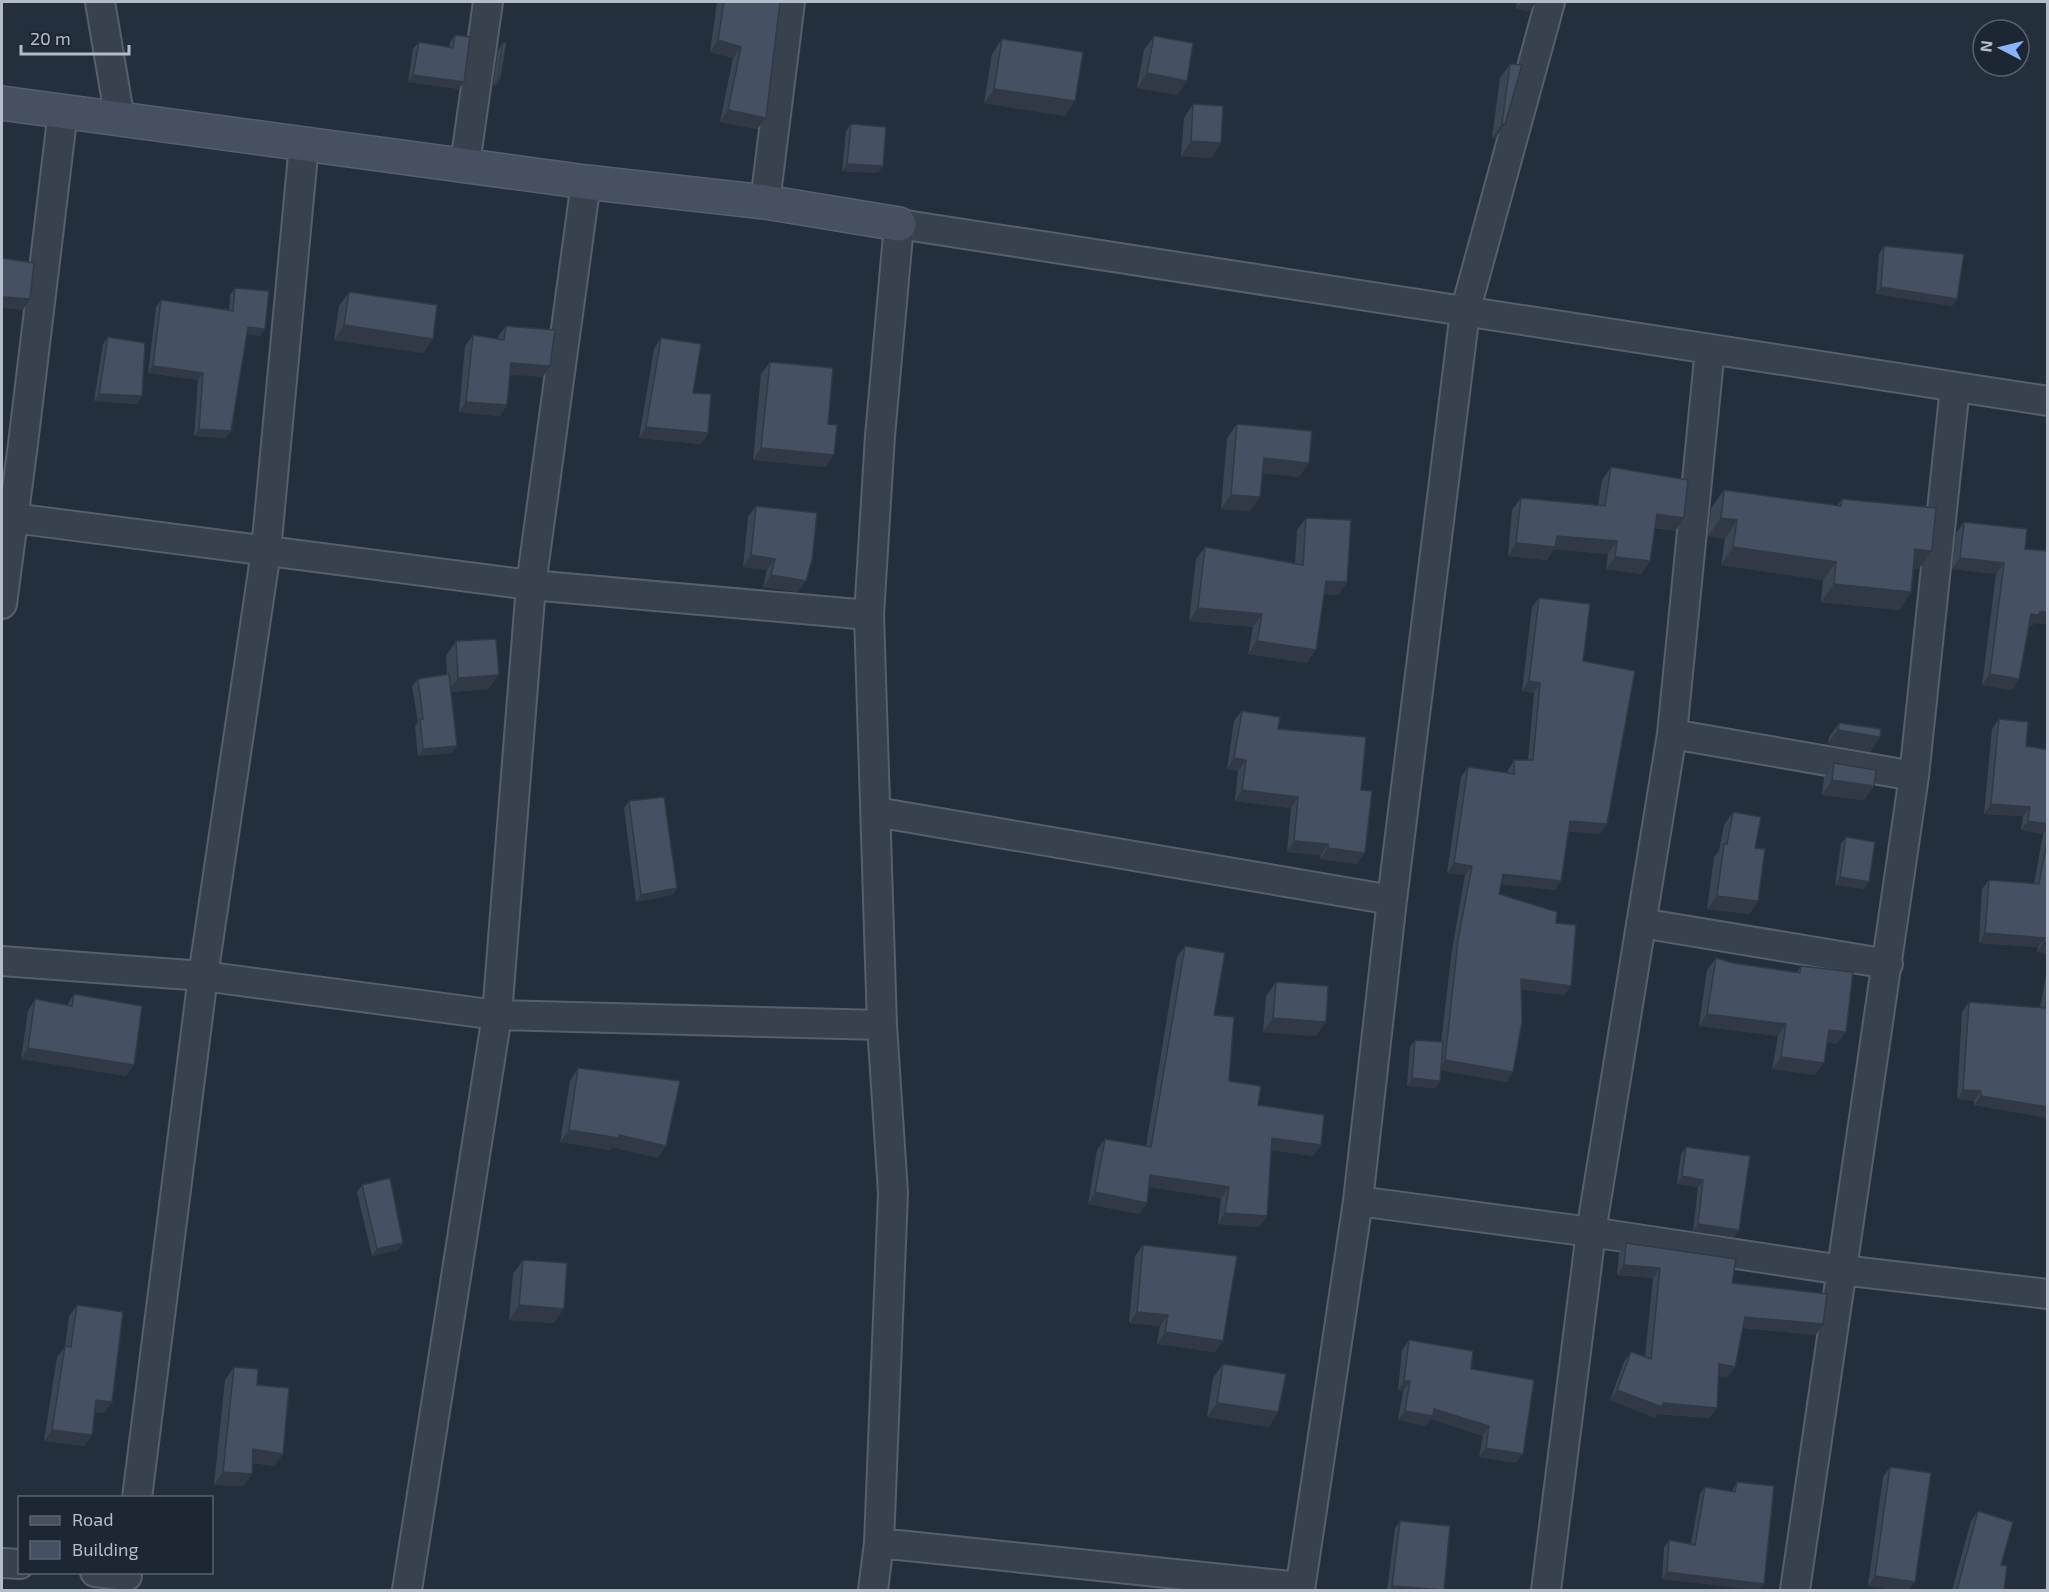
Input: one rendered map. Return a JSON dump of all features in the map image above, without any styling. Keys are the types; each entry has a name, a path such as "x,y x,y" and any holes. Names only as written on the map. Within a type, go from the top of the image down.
{"street":[{"path":"100,2 120,120"},
{"path":"465,164 488,2"},
{"path":"765,202 790,2"},
{"path":"879,1543 1300,1589 1358,1201 1392,900 1465,312 1550,2"},
{"path":"2,103 586,182 765,202 2048,401"},
{"path":"2,604 63,111"},
{"path":"137,1496 203,976 266,551 304,144"},
{"path":"407,1590 497,1015 531,585 586,182"},
{"path":"873,1590 879,1543 894,1193 882,1025 869,615 880,436 899,224"},
{"path":"1546,1590 1591,1232 1672,734 1710,349"},
{"path":"1795,1590 1914,776 1955,387"},
{"path":"13,518 531,585 869,615"},
{"path":"1672,734 1914,776"},
{"path":"876,812 1392,900"},
{"path":"1641,923 1888,964"},
{"path":"2,961 203,976 497,1015 882,1025"},
{"path":"1358,1201 1591,1232 1842,1270 2048,1294"},
{"path":"2,1563 18,1564"},
{"path":"103,1574 127,1580"}],"building":[{"path":"724,2 780,2 766,118 728,110 741,47 718,40"},
{"path":"455,35 470,37 464,82 413,75 419,42 453,48"},
{"path":"1154,36 1193,43 1187,81 1147,73"},
{"path":"1002,39 1083,52 1075,101 994,89"},
{"path":"503,43 506,43 500,79 498,79"},
{"path":"1510,64 1522,65 1505,124 1502,124"},
{"path":"1193,104 1223,106 1221,143 1191,141"},
{"path":"851,124 886,127 883,166 847,164"},
{"path":"1884,246 1964,254 1957,299 1881,287"},
{"path":"2,258 34,263 30,299 4,297 2,310"},
{"path":"235,288 269,291 265,329 248,327 231,431 199,429 203,373 153,366 161,300 233,311"},
{"path":"349,292 437,305 433,339 344,325"},
{"path":"506,326 555,330 550,366 511,363 507,405 466,402 473,335 504,340"},
{"path":"108,337 145,343 142,396 99,394"},
{"path":"661,338 701,344 693,393 711,394 708,433 646,427"},
{"path":"770,362 833,368 828,424 837,425 834,455 761,448"},
{"path":"1237,424 1312,431 1309,463 1264,458 1260,497 1231,495"},
{"path":"1611,467 1688,480 1684,518 1657,514 1650,561 1615,557 1617,541 1557,536 1555,547 1516,543 1521,498 1605,506"},
{"path":"1724,490 1841,506 1842,499 1936,508 1932,551 1915,549 1911,592 1834,584 1836,562 1733,547 1737,520 1721,518"},
{"path":"756,506 817,513 812,560 806,581 771,575 775,559 751,555"},
{"path":"1306,518 1351,520 1347,582 1326,581 1316,650 1257,641 1262,614 1198,608 1205,547 1303,565"},
{"path":"1964,522 2027,529 2025,549 2048,551 2048,612 2040,612 2039,615 2031,614 2019,679 1990,674 2004,563 1960,558"},
{"path":"1539,598 1590,604 1583,661 1635,671 1607,824 1570,821 1561,881 1503,874 1499,894 1557,912 1556,923 1576,925 1571,986 1521,979 1522,1022 1513,1072 1445,1060 1458,940 1472,866 1454,863 1468,767 1514,774 1514,760 1533,760 1540,683 1529,681"},
{"path":"496,639 499,675 458,678 456,641"},
{"path":"449,674 457,746 423,749 420,719 423,719 418,679"},
{"path":"1242,711 1280,717 1278,729 1366,737 1361,790 1372,791 1365,853 1328,848 1328,844 1294,841 1298,797 1242,790 1246,760 1234,758"},
{"path":"1999,719 2028,722 2026,746 2048,750 2048,824 2028,821 2030,807 1991,804"},
{"path":"1839,723 1881,729 1880,737 1838,730"},
{"path":"1834,763 1876,770 1874,786 1832,780"},
{"path":"664,797 677,888 641,895 629,801"},
{"path":"1733,812 1761,817 1755,848 1765,849 1758,901 1717,896 1724,844 1727,844"},
{"path":"2048,836 2048,943 2044,942 2045,938 1985,933 1989,880 2039,884"},
{"path":"1846,837 1875,842 1869,882 1840,877"},
{"path":"1185,946 1225,953 1214,1015 1234,1017 1229,1081 1261,1086 1258,1105 1324,1115 1321,1145 1272,1138 1267,1216 1225,1213 1229,1187 1150,1175 1147,1203 1095,1192 1105,1139 1151,1147"},
{"path":"1716,958 1733,963 1800,973 1801,966 1853,972 1846,1032 1829,1030 1824,1063 1781,1057 1786,1024 1707,1014"},
{"path":"1276,982 1328,986 1326,1022 1273,1018"},
{"path":"74,994 142,1006 134,1065 28,1048 35,999 72,1006"},
{"path":"2048,995 2048,1107 1981,1096 1981,1091 1963,1090 1969,1002 2045,1008"},
{"path":"1415,1040 1443,1042 1440,1081 1412,1078"},
{"path":"578,1068 680,1081 666,1146 619,1135 619,1138 569,1130"},
{"path":"1686,1147 1750,1156 1739,1230 1698,1224 1703,1180 1682,1176"},
{"path":"390,1178 403,1243 377,1249 362,1185"},
{"path":"1626,1243 1736,1259 1732,1283 1827,1294 1823,1324 1745,1317 1735,1367 1719,1364 1717,1408 1663,1403 1662,1407 1617,1390 1631,1352 1651,1359 1660,1268 1624,1265"},
{"path":"1143,1245 1237,1256 1223,1341 1165,1332 1168,1315 1137,1312"},
{"path":"523,1260 567,1263 564,1309 519,1305"},
{"path":"77,1305 123,1312 112,1402 96,1400 92,1435 52,1430 65,1346 71,1347"},
{"path":"1409,1340 1473,1351 1471,1369 1534,1380 1523,1454 1486,1448 1489,1426 1434,1409 1433,1416 1405,1411 1410,1381 1404,1381"},
{"path":"1223,1364 1286,1374 1278,1412 1217,1403"},
{"path":"234,1367 258,1369 257,1385 289,1388 283,1454 253,1449 252,1474 223,1472"},
{"path":"1890,1467 1931,1473 1915,1582 1875,1576"},
{"path":"1737,1482 1774,1486 1764,1584 1667,1572 1669,1540 1695,1545 1705,1487 1735,1492"},
{"path":"1978,1511 2013,1522 2001,1565 2007,1566 2004,1590 1957,1590"},
{"path":"1400,1521 1450,1526 1444,1590 1392,1586"}]}
